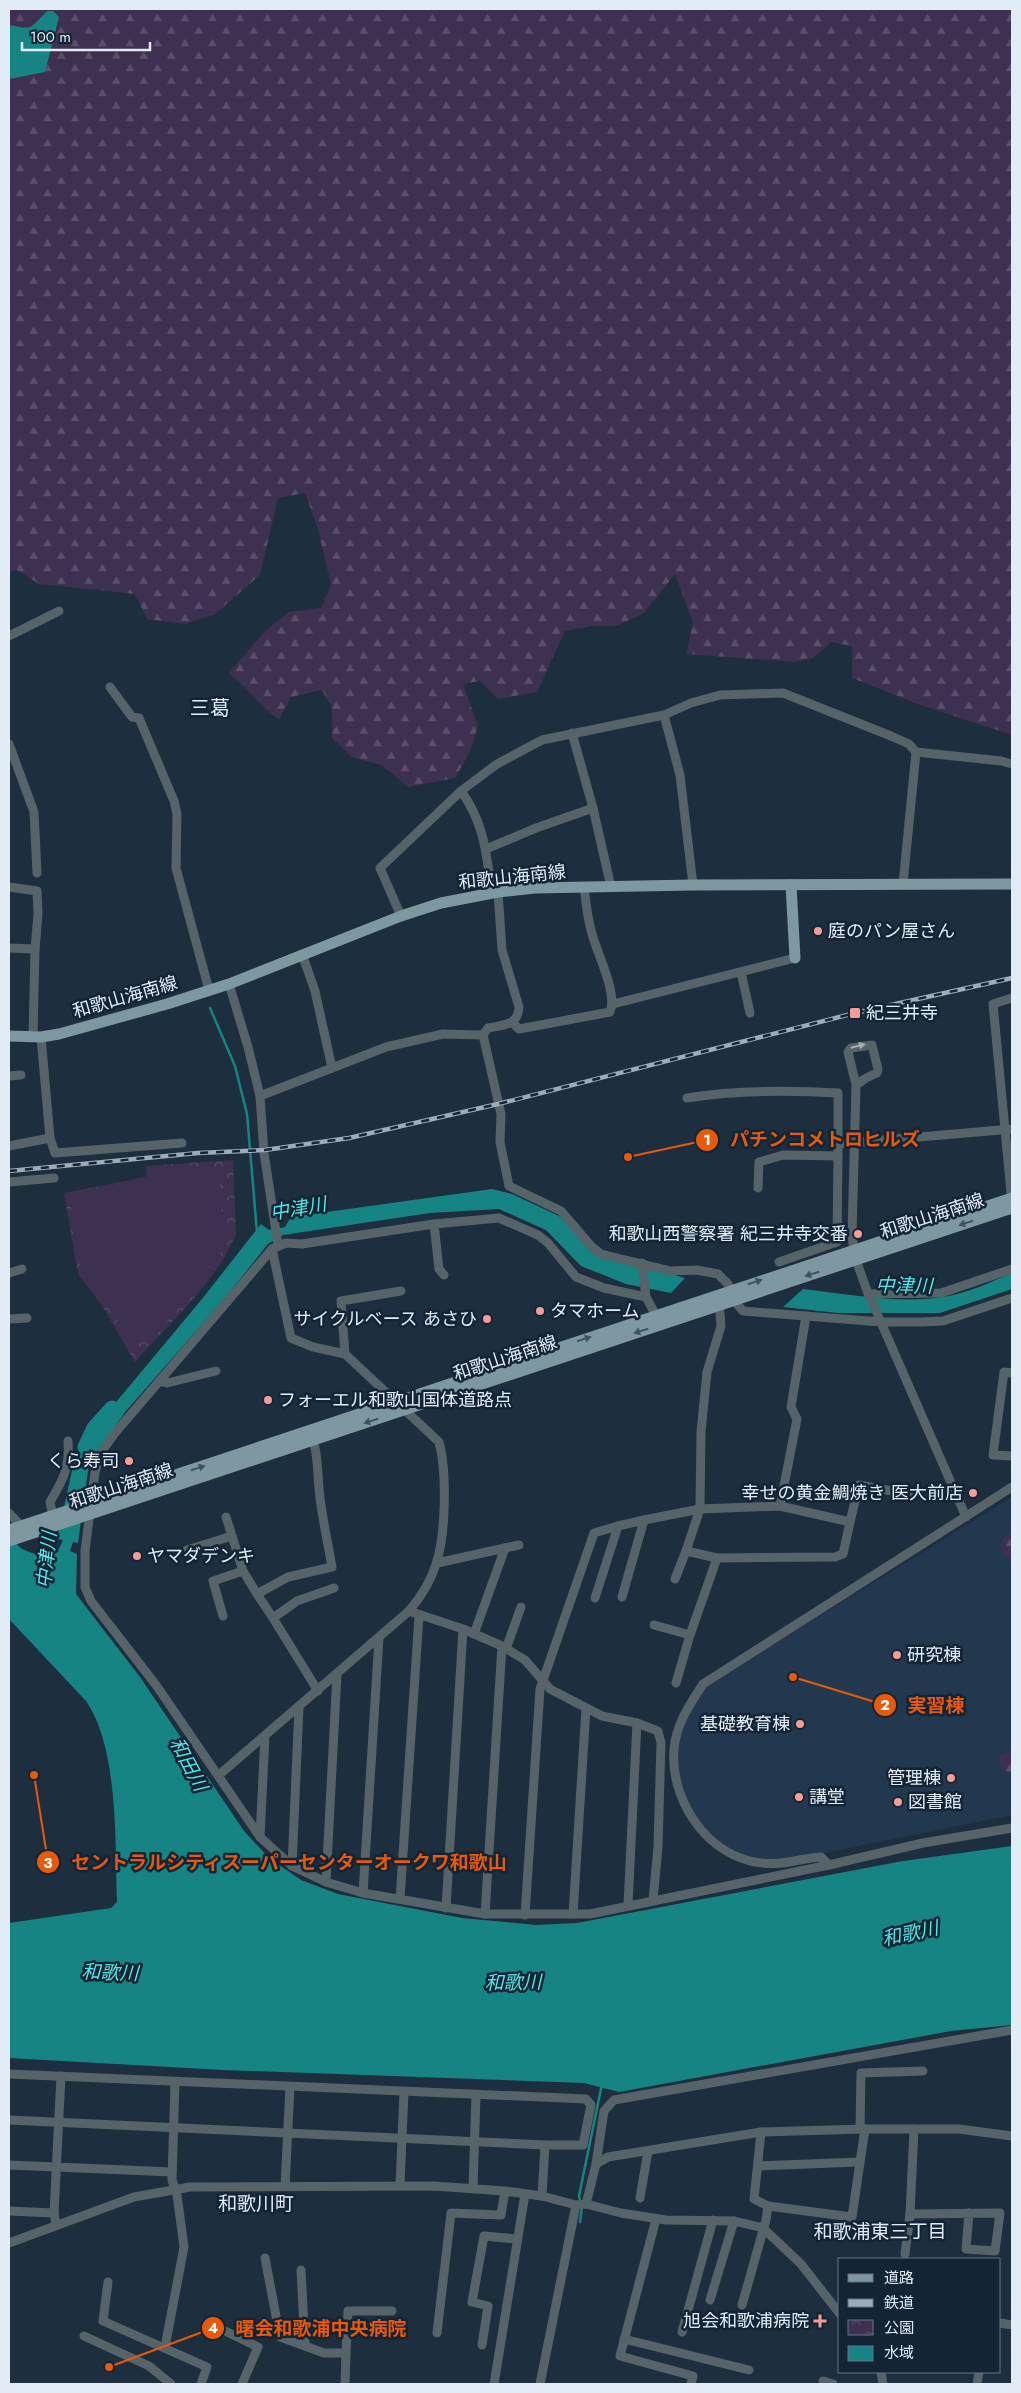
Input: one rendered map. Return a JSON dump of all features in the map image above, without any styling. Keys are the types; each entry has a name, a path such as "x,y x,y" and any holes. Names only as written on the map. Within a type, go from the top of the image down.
{"main road":[{"name":"和歌山海南線","path":"9,1036 37,1037 88,1027 229,984 401,916 441,903 495,892 535,888 693,885 1012,884"},
{"path":"791,885 795,958"},
{"name":"和歌山海南線","path":"16,1533 1012,1202"}],"street":[{"path":"9,636 59,610"},
{"path":"110,687 132,717 139,718 174,801 177,814 176,868 209,990"},
{"path":"401,916 380,868 461,791 497,764 542,740 664,715 691,703 720,695 783,693 891,736 908,744 916,752 1012,764"},
{"path":"664,715 680,775 693,885"},
{"path":"572,733 611,887"},
{"path":"9,744 34,812 37,873"},
{"path":"903,884 916,752"},
{"path":"461,791 474,808 486,848 495,892 502,950 519,1007 518,1016 512,1022 488,1028 483,1035 501,1114 500,1142 509,1186 561,1212 591,1246 601,1254 671,1271 697,1270 718,1274 743,1311 806,1316 943,1321 1012,1298"},
{"path":"486,848 592,808"},
{"path":"9,887 37,891 38,914 35,949 37,1037 50,1138 54,1152 182,1143"},
{"path":"512,1022 519,1029 610,1012 613,1004 610,988 591,930 584,887"},
{"path":"9,948 35,949"},
{"path":"302,954 315,991 332,1068"},
{"path":"613,1004 795,958"},
{"path":"741,972 750,1013"},
{"path":"219,1775 409,1611 429,1581 437,1563 444,1510 443,1457 439,1442 345,1354 313,1347 291,1338 276,1245 262,1136 260,1096 248,1047 229,984"},
{"path":"1012,998 993,1004 1009,1129 1012,1202"},
{"path":"260,1096 386,1048 443,1034 483,1035"},
{"path":"856,1085 877,1073 878,1069 872,1045 848,1050 856,1085 854,1145 855,1255 867,1291 966,1517"},
{"path":"9,1076 21,1075"},
{"path":"687,1098 731,1091 784,1090 838,1093 837,1242 779,1262"},
{"path":"838,1144 854,1145 1009,1129"},
{"path":"9,1146 50,1138"},
{"path":"758,1188 759,1162 783,1155 838,1156"},
{"path":"9,1182 54,1178"},
{"path":"645,1292 604,1288 576,1277 543,1239 504,1219 434,1224 302,1244 286,1243 276,1245 115,1433 100,1454 88,1510 84,1551 84,1578 91,1601 156,1685 260,1837 292,1866 326,1882 363,1893 485,1914 524,1916 590,1914 829,1865 923,1843 1012,1828"},
{"path":"434,1224 439,1269 444,1275"},
{"path":"642,1264 645,1292 659,1320"},
{"path":"867,1291 941,1293 1012,1269"},
{"path":"9,1273 22,1270"},
{"path":"345,1354 341,1302 401,1292"},
{"path":"675,1578 700,1509 700,1432 707,1372 721,1326 719,1300"},
{"path":"780,1506 797,1419 791,1407 806,1316"},
{"path":"9,1320 27,1318"},
{"path":"159,1381 167,1383 216,1370"},
{"path":"1012,1373 1004,1372 993,1455 1012,1456"},
{"path":"257,1594 288,1577 332,1567 320,1500 317,1471 318,1456 312,1435"},
{"path":"54,1519 50,1502 62,1482 69,1461 68,1441"},
{"path":"686,1550 717,1558 834,1556 843,1554 859,1486 914,1495"},
{"path":"829,1865 821,1857 777,1865 748,1860 714,1844 700,1828 683,1803 675,1776 674,1748 683,1715 703,1684 1012,1487"},
{"path":"524,1916 542,1681 594,1533 644,1520 700,1509 780,1506 850,1522"},
{"path":"9,1513 16,1533"},
{"path":"226,1517 243,1571 318,1691"},
{"path":"622,1596 644,1520"},
{"path":"595,1598 618,1526"},
{"path":"187,1550 232,1536"},
{"path":"437,1563 519,1545"},
{"path":"474,1634 505,1548"},
{"path":"676,1683 690,1635 717,1558"},
{"path":"223,1616 213,1581 243,1571"},
{"path":"273,1618 297,1601 334,1588"},
{"path":"485,1914 504,1647 521,1608"},
{"path":"409,1611 474,1634 504,1647 525,1660 550,1689 602,1716 656,1729 661,1743 658,1847 653,1900"},
{"path":"400,1899 419,1616"},
{"path":"654,1625 690,1635"},
{"path":"446,1908 463,1630"},
{"path":"363,1893 379,1638"},
{"path":"326,1882 338,1674"},
{"path":"292,1866 299,1707"},
{"path":"573,1914 586,1708"},
{"path":"628,1906 637,1723"},
{"path":"260,1837 265,1736"},
{"path":"540,2384 581,2204 596,2164 604,2111 614,2100 1012,2030"},
{"path":"761,2132 754,2199 768,2206 852,2217 860,2162 862,2129 861,2074 923,2071"},
{"path":"9,2074 586,2099 591,2105 583,2145 473,2142 402,2137 9,2120"},
{"path":"56,2224 54,2213 61,2076"},
{"path":"165,2347 184,2247 172,2172 175,2082"},
{"path":"285,2186 290,2086"},
{"path":"400,2185 404,2092"},
{"path":"473,2188 476,2095"},
{"path":"905,2254 910,2214 914,2129"},
{"path":"596,2164 608,2157 761,2132 959,2129 1012,2136"},
{"path":"542,2196 545,2145"},
{"path":"640,2198 648,2151"},
{"path":"758,2166 860,2162"},
{"path":"9,2165 172,2172"},
{"path":"9,2243 56,2224 134,2197 174,2189 400,2185 473,2188 542,2196 656,2219 734,2221 763,2228 800,2264 838,2312"},
{"path":"437,2333 451,2213 502,2215 505,2191"},
{"path":"494,2384 525,2194"},
{"path":"742,2305 768,2206"},
{"path":"9,2211 54,2213"},
{"path":"910,2214 969,2213 1000,2213 995,2251 966,2249 969,2213"},
{"path":"656,2219 620,2356 693,2376 691,2384"},
{"path":"682,2332 713,2220"},
{"path":"710,2300 734,2221"},
{"path":"482,2345 488,2306 472,2302 484,2236 517,2239"},
{"path":"265,2258 280,2337 324,2353 346,2353"},
{"path":"301,2270 305,2346"},
{"path":"108,2282 103,2321 165,2347 207,2368 201,2384"},
{"path":"345,2384 348,2311 392,2311"},
{"path":"217,2327 258,2347 242,2384"},
{"path":"84,2336 149,2366 172,2384"},
{"path":"624,2339 749,2370"},
{"path":"823,2381 833,2384"}],"shaded area":[{"path":"1012,1497 1012,1815 779,1862 754,1860 726,1848 711,1837 685,1803 677,1773 677,1747 686,1714 706,1686"}],"green space":[{"path":"9,9 1012,9 1012,735 918,704 852,678 852,646 831,642 813,658 795,662 686,654 693,623 675,574 644,613 616,626 591,626 565,631 537,692 498,699 480,681 463,684 478,726 471,750 455,778 409,787 381,765 352,757 332,738 332,707 322,690 291,697 279,719 229,673 265,631 289,612 321,608 331,585 318,529 305,493 278,498 260,575 215,614 185,624 147,619 135,594 39,584 17,570 9,572"},
{"path":"233,1160 236,1235 227,1253 204,1286 135,1362 101,1304 78,1274 64,1193 146,1177 147,1166"},
{"path":"152,1166 218,1167 225,1247 151,1341 130,1340 99,1290 81,1271 69,1194 148,1179"},
{"path":"1012,1533 1012,1559 1005,1556 1000,1546 1005,1536"},
{"path":"1012,1752 1012,1772 1006,1773 1000,1766 1000,1754"}],"water":[{"path":"47,11 53,11 59,17 45,72 9,79 9,25 31,27"},
{"path":"492,1189 512,1194 559,1216 595,1254 685,1278 671,1293 626,1284 581,1266 546,1230 499,1209 430,1213 283,1235 268,1244 225,1298 126,1411 89,1464 78,1543 73,1542 70,1551 77,1554 76,1594 140,1677 244,1831 269,1858 301,1880 338,1894 462,1918 536,1925 577,1923 903,1861 1012,1846 1012,2025 951,2031 619,2092 584,2083 223,2070 9,2058 9,1923 111,1908 117,1902 113,1798 110,1770 104,1744 97,1721 86,1701 9,1619 9,1537 22,1549 50,1560 54,1547 59,1549 63,1540 57,1539 73,1466 87,1437 202,1299 261,1224 269,1230 285,1227 291,1217"},
{"path":"1012,1273 1012,1289 940,1313 838,1313 783,1307 803,1289 875,1298 930,1298 964,1292"}],"waterway":[{"path":"210,1008 235,1066 247,1114 257,1232"},
{"name":"中津川","path":"85,1447 94,1428 112,1408"},
{"path":"580,2201 579,2196 602,2084"},
{"path":"580,2222 582,2207"}],"railway":[{"path":"9,1171 198,1153 265,1150 349,1138 498,1104 855,1013 1012,978"}],"place":[{"name":"庭のパン屋さん","path":"818,931"},
{"name":"紀三井寺","path":"855,1013"},
{"name":"パチンコメトロヒルズ","path":"628,1157"},
{"name":"和歌山西警察署 紀三井寺交番","path":"858,1234"},
{"name":"タマホーム","path":"540,1311"},
{"name":"サイクルベース あさひ","path":"487,1319"},
{"name":"フォーエル和歌山国体道路点","path":"268,1400"},
{"name":"くら寿司","path":"129,1461"},
{"name":"幸せの黄金鯛焼き 医大前店","path":"973,1493"},
{"name":"ヤマダデンキ","path":"137,1556"},
{"name":"研究棟","path":"897,1655"},
{"name":"実習棟","path":"793,1677"},
{"name":"基礎教育棟","path":"800,1724"},
{"name":"セントラルシティスーパーセンターオークワ和歌山","path":"34,1775"},
{"name":"管理棟","path":"951,1778"},
{"name":"講堂","path":"799,1797"},
{"name":"図書館","path":"898,1802"},
{"name":"旭会和歌浦病院","path":"820,2321"},
{"name":"曙会和歌浦中央病院","path":"109,2367"}],"district":[{"name":"三葛","path":"210,708"},
{"name":"和歌川町","path":"256,2203"},
{"name":"和歌浦東三丁目","path":"880,2231"}],"water label":[{"name":"和田川","path":"189,1764"},
{"name":"和歌川","path":"910,1933"},
{"name":"和歌川","path":"110,1972"},
{"name":"和歌川","path":"513,1982"}]}
